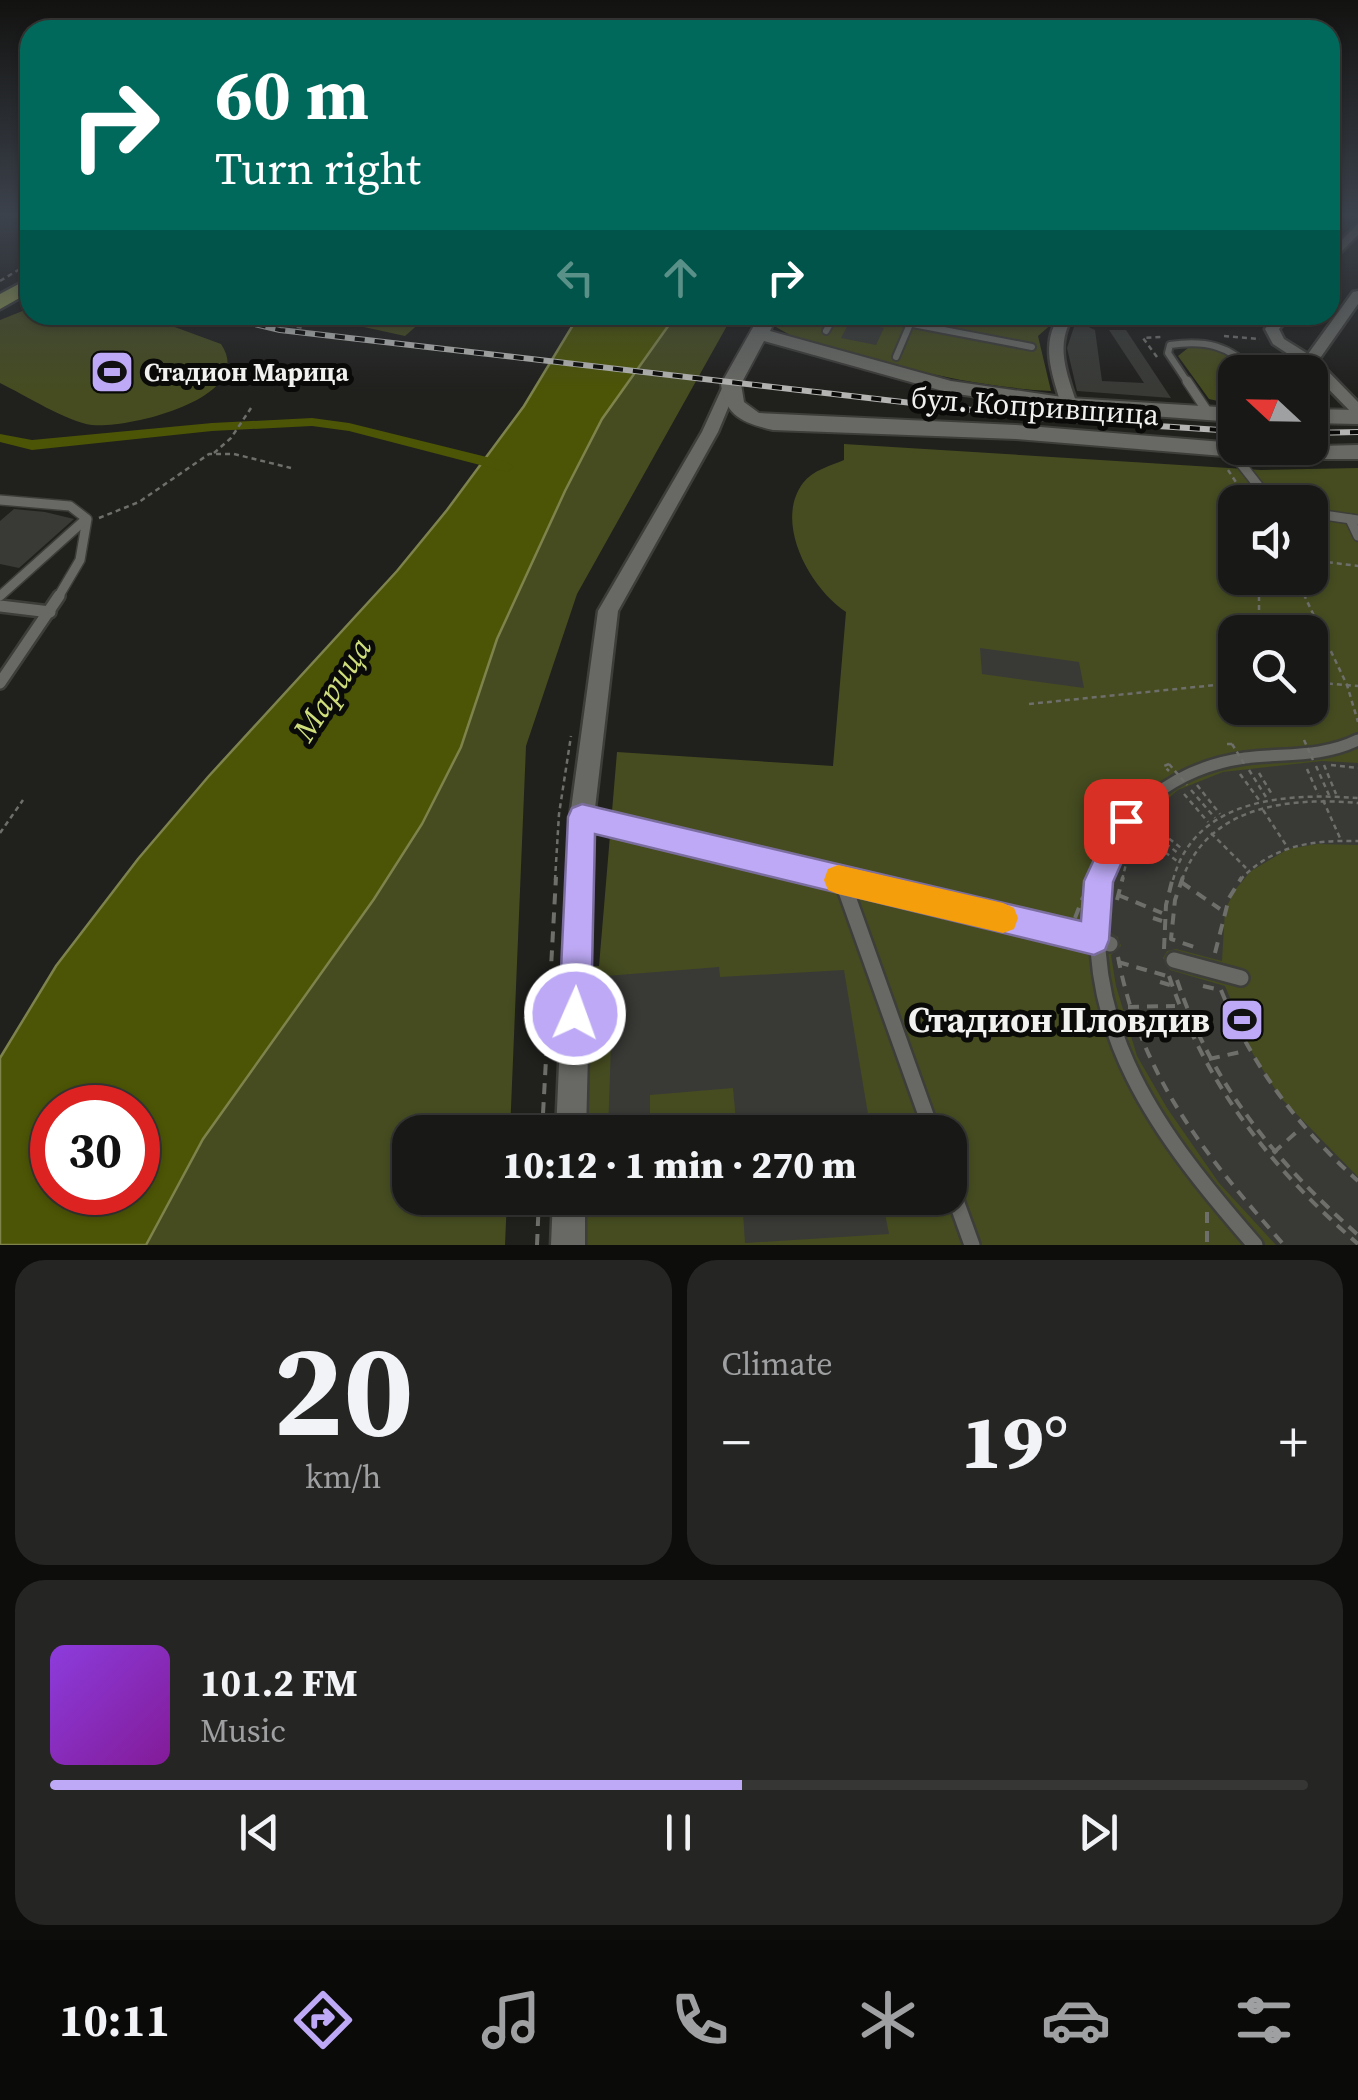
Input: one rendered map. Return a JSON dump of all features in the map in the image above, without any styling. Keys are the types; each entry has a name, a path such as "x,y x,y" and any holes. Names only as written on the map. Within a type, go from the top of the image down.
{"main road":[{"name":"бул. Копривщица","path":"764,325 950,387 1069,404 1218,414"},
{"path":"731,384 764,325"},
{"name":"бул. Копривщица","path":"731,384 734,404 740,412 773,423 1016,432 1218,459"},
{"path":"1328,415 1358,414"},
{"name":"бул. Копривщица","path":"1328,454 1358,452"}],"street":[{"path":"1340,320 1358,294"},
{"path":"1059,325 1055,332 1056,360 1069,404"},
{"path":"1275,325 1274,337 1300,355"},
{"path":"1315,355 1336,325"},
{"path":"1328,382 1358,414"},
{"path":"572,1115 582,817 574,791 608,611 710,432 731,384"},
{"path":"568,1245 569,1215"}],"lane":[{"path":"826,331 829,325"},
{"path":"896,356 910,325"},
{"path":"915,325 1032,347"},
{"path":"1210,414 1168,354 1170,345 1218,344 1241,355"},
{"path":"1234,465 1254,485"},
{"path":"0,500 70,506 86,518"},
{"path":"1328,515 1354,519 1358,536"},
{"path":"0,596 86,518"},
{"path":"0,683 50,612 80,560 86,518"},
{"path":"0,606 18,612 50,612"},
{"path":"1256,1245 1208,1191 1156,1120 1127,1066 1104,997 1107,944 1098,881 1126,821 1149,796 1177,779 1225,762 1318,754 1358,740"},
{"path":"582,817 1107,944"},
{"path":"842,880 926,1115"},
{"path":"1174,960 1241,978"},
{"path":"961,1215 972,1245"}],"path":[{"path":"289,325 302,328"},
{"path":"86,518 102,518 136,505 200,458 214,453 232,438 251,408"},
{"path":"214,453 291,468"},
{"path":"1328,562 1358,566"},
{"path":"1304,595 1347,685 1358,722"},
{"path":"1328,683 1358,686"},
{"path":"1029,704 1218,686"},
{"path":"1304,740 1328,795"},
{"path":"1230,744 1267,799"},
{"path":"1302,748 1316,748"},
{"path":"1233,753 1247,749"},
{"path":"1304,763 1318,795"},
{"path":"1336,796 1324,764 1358,768"},
{"path":"1167,765 1219,818 1197,786"},
{"path":"1158,782 1188,766"},
{"path":"1255,767 1274,798"},
{"path":"1238,770 1260,801"},
{"path":"1182,792 1209,823"},
{"path":"0,833 23,800"},
{"path":"1358,803 1323,800 1262,807 1211,832 1186,862 1178,881 1171,940 1215,954 1221,910 1247,870 1287,846 1358,842"},
{"path":"1323,800 1341,840"},
{"path":"1111,826 1131,803"},
{"path":"1262,807 1287,846"},
{"path":"1112,808 1182,852 1148,822"},
{"path":"1211,832 1247,870"},
{"path":"1116,912 1129,852 1140,834 1177,860"},
{"path":"1178,881 1221,910"},
{"path":"1066,923 1078,914 1086,887"},
{"path":"1118,895 1163,914"},
{"path":"1153,918 1164,922"},
{"path":"1107,944 1118,962 1141,1048 1180,1116 1215,1167 1284,1245"},
{"path":"1118,962 1168,976"},
{"path":"1217,972 1247,1050 1268,1086 1301,1128 1358,1181"},
{"path":"1177,978 1186,1013 1207,1060 1232,1101 1272,1153 1358,1236"},
{"path":"1160,982 1171,985"},
{"path":"1128,1007 1177,1006"},
{"path":"1207,1060 1247,1050"},
{"path":"1272,1153 1301,1128"},
{"path":"1207,1245 1208,1191"},
{"path":"537,1245 538,1215"}],"shaded area":[{"name":"Стадион Марица","path":"20,312 20,325 169,325 221,344 228,363 222,380 184,406 133,422 92,425 58,414 0,383 0,320"},
{"path":"355,325 418,325 405,336"},
{"path":"669,325 727,325 577,594 526,746 511,1115 392,1115 392,1215 506,1215 505,1245 146,1245 203,1139 374,899 422,824 461,747 497,639 602,419"},
{"path":"1051,325 1038,336 1051,391 918,371 790,335 776,327"},
{"path":"1216,347 1232,355 1218,355 1218,401 1209,399 1178,356 1188,348"},
{"path":"844,444 1261,470 1358,468 1358,1245 578,1245 579,1215 967,1215 967,1115 583,1115 587,967 599,966 617,752 833,766 846,612 809,572 794,535 792,517 803,483 844,460"}],"water":[{"name":"Марица","path":"573,325 669,325 602,419 565,491 497,639 461,747 422,824 374,899 203,1139 146,1245 0,1245 0,1058 56,966 138,859 397,571 524,406"}],"building":[{"path":"848,325 884,328 876,345 841,338"},
{"path":"1075,325 1084,325 1095,330 1102,381 1144,383 1109,330 1126,330 1171,398 1077,391 1067,348"},
{"path":"14,509 74,519 19,568 0,564 0,521"},
{"path":"980,648 1079,662 1084,688 982,674"},
{"name":"Стадион Пловдив","path":"1322,761 1358,763 1358,845 1317,844 1288,849 1251,871 1225,910 1222,961 1176,949 1167,951 1163,958 1170,970 1225,986 1253,1054 1280,1097 1358,1177 1358,1245 1276,1245 1219,1183 1167,1108 1137,1056 1111,955 1121,946 1118,937 1109,932 1113,886 1118,866 1139,823 1178,790 1223,772"},
{"path":"719,967 720,977 844,970 868,1115 735,1115 733,1088 650,1095 650,1115 609,1115 611,1044 606,976"},
{"path":"743,1215 885,1215 889,1234 745,1243"}],"waterway":[{"path":"0,438 32,445 212,427 312,422 349,427 507,467"}],"railway":[{"path":"259,325 1050,419 1218,430"},
{"path":"1328,433 1358,432"}],"slow traffic":[{"path":"838,880 1003,918"}],"place":[{"name":"Стадион Марица","path":"112,372"},
{"name":"Стадион Пловдив","path":"1242,1020"}],"route":[{"path":"575,1014 582,817 1094,940 1098,881 1126,821"}]}
